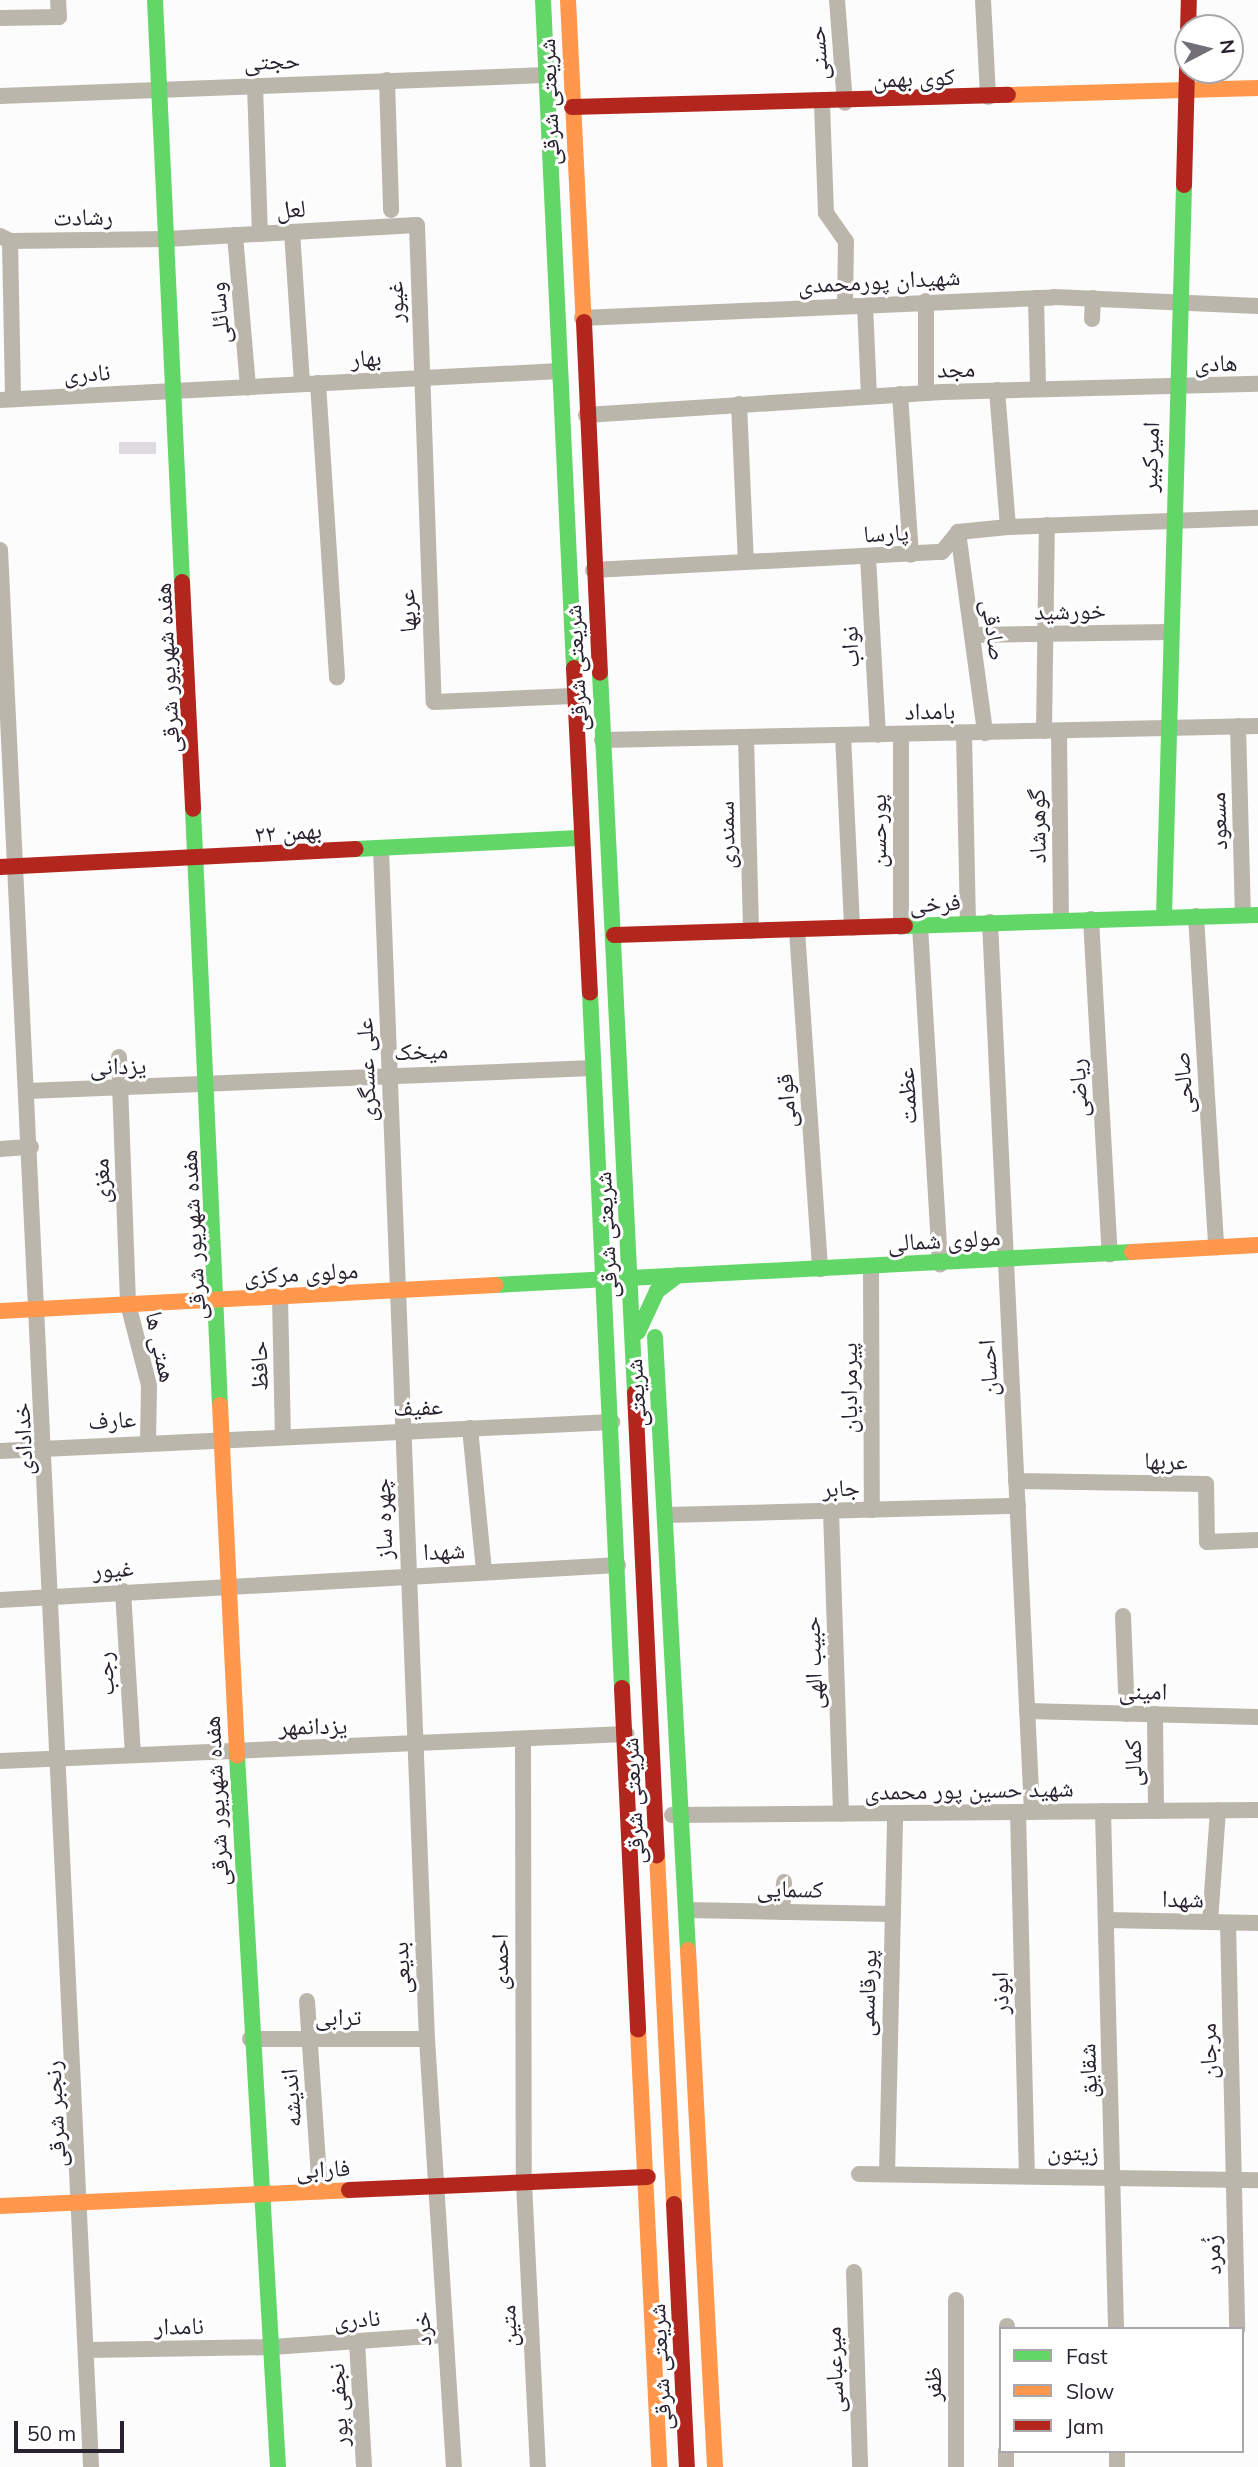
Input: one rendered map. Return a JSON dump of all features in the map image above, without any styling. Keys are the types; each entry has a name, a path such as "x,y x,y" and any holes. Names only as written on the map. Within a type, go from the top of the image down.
{"street":[{"path":"0,18 59,17 58,0"},
{"name":"هفده شهریور شرقی","path":"155,0 177,391 226,1437 236,1751 250,2039 258,2195 272,2347 278,2467"},
{"name":"شریعتی شرقی","path":"543,0 579,838 612,1422 659,2467"},
{"name":"شریعتی شرقی","path":"568,0 593,570 625,1155 687,2467"},
{"name":"حسنی","path":"838,0 845,103"},
{"path":"983,0 988,97"},
{"name":"امیرکبیر","path":"1164,916 1171,520 1189,0"},
{"name":"حجتی","path":"0,96 546,75"},
{"path":"387,80 391,210"},
{"path":"255,85 260,234"},
{"name":"کوی بهمن","path":"572,107 822,104 1258,88"},
{"path":"822,104 826,213 846,242 845,306"},
{"name":"لعل","path":"167,239 416,225"},
{"name":"غیور","path":"416,225 418,378"},
{"path":"292,232 310,384 337,677"},
{"name":"وسائلی","path":"235,235 248,387"},
{"path":"5,238 7,400"},
{"name":"رشادت","path":"5,238 167,239"},
{"path":"1036,298 1038,389"},
{"name":"شهیدان پورمحمدی","path":"582,318 926,301 1036,298 1178,301"},
{"path":"1092,319 1093,299"},
{"path":"926,301 926,393"},
{"path":"1178,301 1258,306"},
{"path":"865,305 869,396"},
{"name":"بهار","path":"177,391 559,371"},
{"name":"عربها","path":"418,378 434,702 573,696"},
{"name":"هادی","path":"1175,386 1258,384"},
{"name":"مجد","path":"586,415 900,394 1175,386"},
{"path":"998,390 1008,527"},
{"name":"نادری","path":"7,400 177,391"},
{"path":"900,394 911,555"},
{"path":"738,404 746,562"},
{"path":"958,532 1046,525 1258,518"},
{"name":"گوهرشاد","path":"1046,525 1045,635 1061,920"},
{"name":"پارسا","path":"593,570 942,552 958,532"},
{"name":"صادقی","path":"958,532 985,733"},
{"name":"خدادادی","path":"0,550 8,867 28,1091 61,1758"},
{"name":"نواب","path":"868,557 877,734"},
{"name":"خورشید","path":"972,635 1169,632"},
{"name":"مسعود","path":"1238,726 1251,915"},
{"name":"بامداد","path":"602,740 1258,726"},
{"path":"964,733 968,924"},
{"name":"پورحسن","path":"901,734 901,927"},
{"path":"843,735 852,929"},
{"name":"سمندری","path":"746,737 751,932"},
{"name":"۲۲ بهمن","path":"8,867 198,860 579,838"},
{"name":"علی عسگری","path":"381,849 398,1291"},
{"name":"فرخی","path":"614,936 1251,915"},
{"name":"صالحی","path":"1196,916 1216,1247"},
{"name":"ریاضی","path":"1091,919 1110,1254"},
{"name":"احسان","path":"989,922 1027,1712 1025,1812"},
{"name":"عظمت","path":"920,926 940,1264"},
{"name":"قوامی","path":"797,930 820,1269"},
{"name":"مغزی","path":"119,1057 128,1304"},
{"name":"میخک","path":"209,1086 389,1075 593,1068"},
{"name":"یزدانی","path":"28,1091 209,1086"},
{"path":"0,1149 31,1147"},
{"path":"598,1154 611,1162 625,1155"},
{"name":"مولوی شمالی","path":"604,1278 940,1264 1258,1245"},
{"name":"پیرمرادیان","path":"871,1266 872,1510"},
{"path":"634,1345 647,1307 678,1275"},
{"name":"مولوی مرکزی","path":"0,1311 604,1278"},
{"name":"چهره ساز","path":"398,1291 414,1747"},
{"name":"حافظ","path":"280,1297 283,1435"},
{"name":"همتی ها","path":"128,1304 149,1385 148,1441"},
{"name":"شریعتی","path":"655,1337 662,1446"},
{"path":"609,1376 617,1370 635,1374"},
{"name":"عفیف","path":"226,1437 612,1422"},
{"path":"470,1428 484,1572"},
{"name":"عارف","path":"0,1451 46,1446 226,1437"},
{"path":"638,1446 662,1446"},
{"name":"شریعتی شرقی","path":"662,1446 715,2467"},
{"name":"عربها","path":"1016,1481 1206,1484 1207,1542 1258,1540"},
{"name":"جابر","path":"666,1515 1018,1506"},
{"name":"حبیب الهی","path":"831,1511 841,1814"},
{"name":"شهدا","path":"230,1584 618,1564"},
{"name":"غیور","path":"0,1600 230,1584"},
{"name":"رجب","path":"123,1591 133,1755"},
{"path":"1124,1616 1127,1714"},
{"name":"امینی","path":"1027,1712 1258,1717"},
{"name":"کمالی","path":"1155,1714 1156,1811"},
{"name":"یزدانمهر","path":"0,1761 414,1747 626,1734"},
{"name":"احمدی","path":"523,1741 524,2183"},
{"name":"بدیعی","path":"414,1747 434,2187"},
{"name":"رنجبر شرقی","path":"61,1758 82,2202 91,2467"},
{"path":"1210,1922 1218,1810"},
{"name":"شهید حسین پور محمدی","path":"656,1816 1258,1810"},
{"name":"شقایق","path":"1103,1811 1116,2327"},
{"name":"ابوذر","path":"1025,1812 1027,2174"},
{"name":"پورقاسمی","path":"887,2175 895,1813"},
{"path":"782,1912 783,1882"},
{"name":"کسمایی","path":"686,1910 893,1914"},
{"name":"شهدا","path":"1106,1920 1258,1923"},
{"name":"مرجان","path":"1228,1923 1233,2179"},
{"name":"اندیشه","path":"307,2001 320,2192"},
{"name":"ترابی","path":"250,2039 427,2039"},
{"name":"زیتون","path":"859,2174 1027,2174 1258,2180"},
{"name":"فارابی","path":"0,2206 648,2177"},
{"name":"زُمرد","path":"1233,2179 1237,2327"},
{"name":"متین","path":"524,2183 538,2467"},
{"name":"خرد","path":"434,2187 454,2467"},
{"name":"میرعباسی","path":"854,2272 860,2467"},
{"name":"ظفر","path":"956,2300 956,2467"},
{"name":"نادری","path":"272,2347 445,2335"},
{"name":"نجفی پور","path":"357,2342 364,2467"},
{"name":"نامدار","path":"87,2350 272,2347"}],"building":[{"path":"119,442 156,442 156,454 119,454"}],"traffic: fast":[{"path":"155,0 182,582"},
{"path":"543,0 574,668"},
{"path":"1164,916 1184,185"},
{"path":"600,673 635,1393"},
{"path":"193,809 220,1405"},
{"path":"356,849 579,838"},
{"path":"905,926 1258,915"},
{"path":"590,993 622,1688"},
{"path":"495,1285 1132,1252"},
{"path":"638,1332 657,1291 678,1275"},
{"path":"655,1337 688,1950"},
{"path":"237,1756 278,2467"}],"traffic: slow":[{"path":"568,0 584,322"},
{"path":"1008,95 1258,88"},
{"path":"1132,1252 1258,1245"},
{"path":"0,1311 495,1285"},
{"path":"220,1405 237,1756"},
{"path":"657,1855 674,2204"},
{"path":"688,1950 715,2467"},
{"path":"638,2030 659,2467"},
{"path":"0,2206 349,2190"}],"traffic: jam":[{"path":"1184,185 1189,0"},
{"path":"572,107 1008,95"},
{"path":"584,322 600,673"},
{"path":"182,582 193,809"},
{"path":"574,668 590,993"},
{"path":"0,867 356,849"},
{"path":"614,935 905,926"},
{"path":"635,1393 657,1855"},
{"path":"622,1688 638,2030"},
{"path":"349,2190 648,2177"},
{"path":"674,2204 687,2467"}]}
